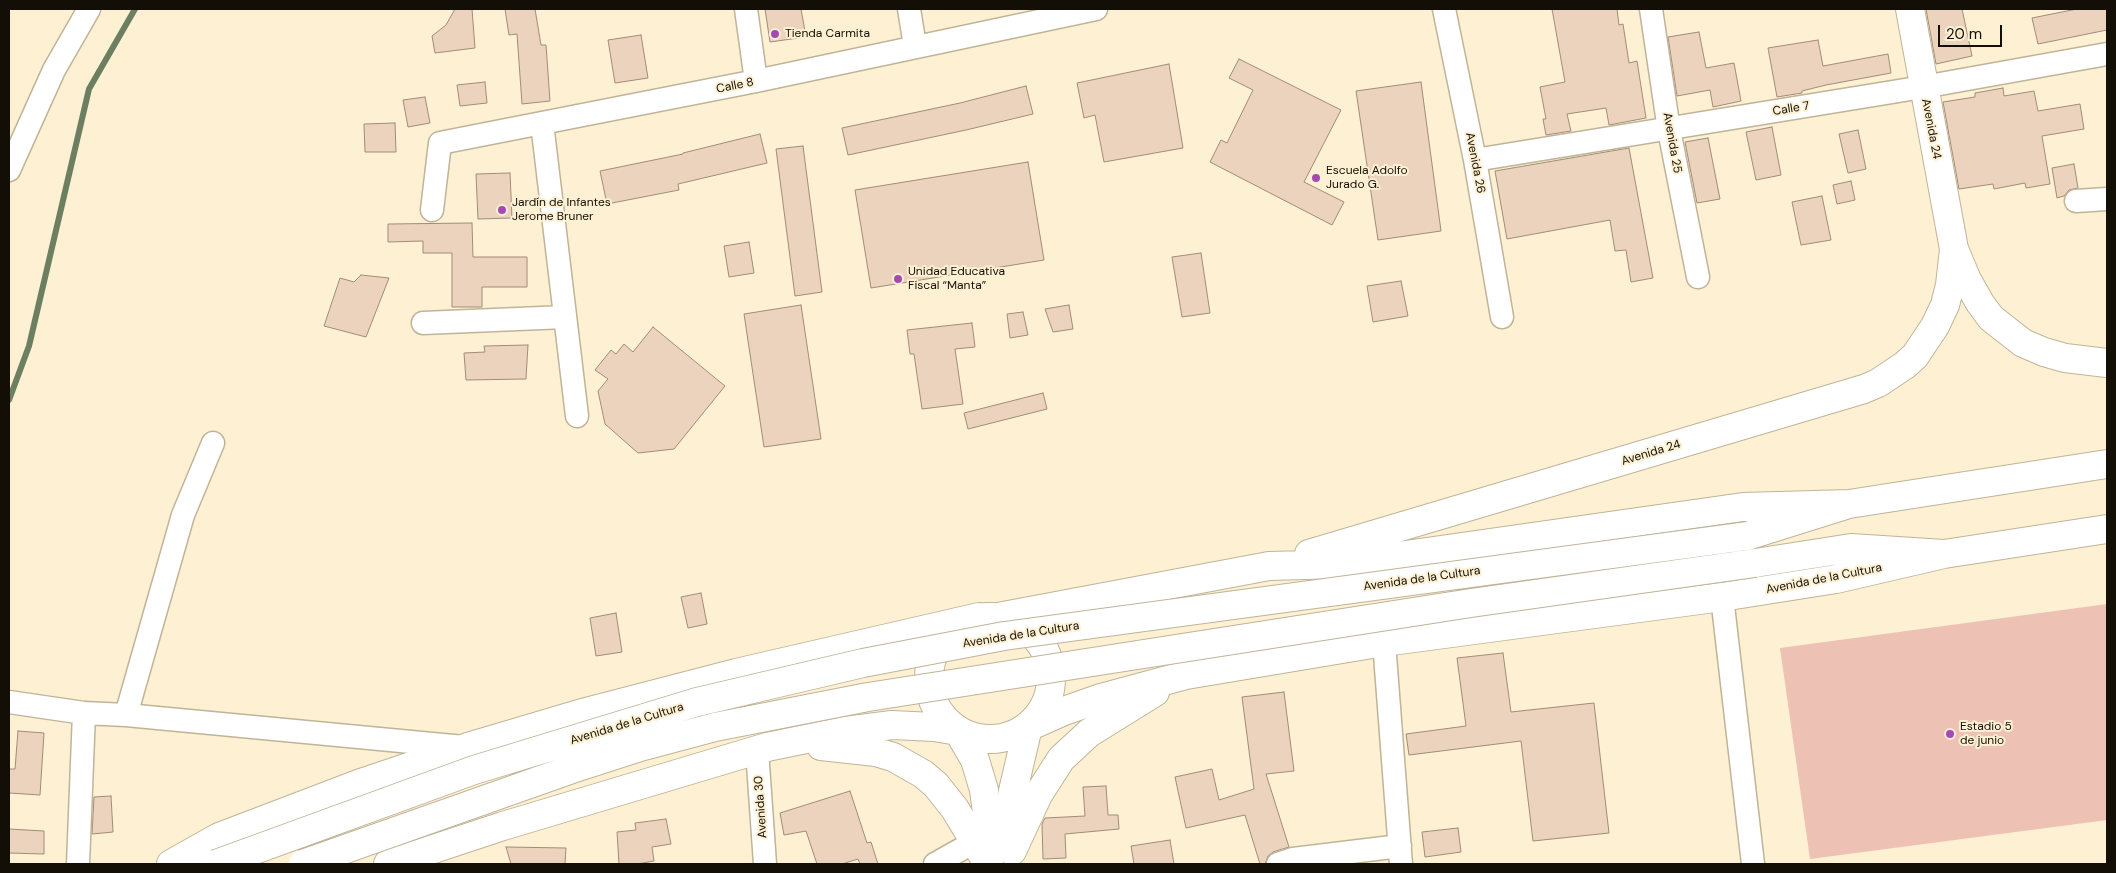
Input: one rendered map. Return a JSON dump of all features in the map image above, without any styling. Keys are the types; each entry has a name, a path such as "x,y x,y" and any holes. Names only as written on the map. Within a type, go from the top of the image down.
{"main road":[{"name":"Avenida 24","path":"1910,9 1954,249 1980,304 2003,329 2023,343 2065,358 2107,363"},
{"name":"Avenida 24","path":"1269,566 1864,389 1878,383 1915,356 1935,326 1945,305 1950,285 1954,249"},
{"name":"Avenida de la Cultura","path":"171,864 219,837 358,784 468,747 586,712 736,673 989,617 1269,566 1342,564 1743,507 1849,504 2107,464"},
{"name":"Avenida de la Cultura","path":"216,864 474,770 697,702 863,663 1004,636 1747,536 1849,504"},
{"name":"Avenida de la Cultura","path":"1028,727 1100,698 1186,675 1384,642 1722,597 1836,579 1944,554 2107,530"},
{"name":"Avenida de la Cultura","path":"303,864 569,770 640,747 714,727 877,696 1471,603 1851,548 1944,554"},
{"path":"388,864 503,826 762,749 845,731 892,725 934,727 958,731 975,738 994,740 1011,736 1028,727 1042,712 1050,693 1052,673 1046,653 1034,636 1018,623 989,617 961,623 946,634 935,649 929,666 928,685 933,704 944,719 958,731 975,760 984,790 988,820 984,857"},
{"path":"1013,858 1038,795 1061,759 1089,733 1186,675"},
{"path":"1013,858 1011,815 1014,791 1028,727"},
{"path":"762,749 828,745 858,748 893,757 923,774 936,786 956,809 984,857"}],"street":[{"path":"9,170 54,70 89,9"},
{"path":"746,9 756,82"},
{"path":"909,9 915,46"},
{"name":"Calle 8","path":"432,210 440,143 756,82 1061,12 1096,9"},
{"name":"Avenida 26","path":"1444,9 1474,160 1502,317"},
{"name":"Avenida 25","path":"1651,9 1669,130 1698,277"},
{"name":"Calle 7","path":"1474,160 1923,88 2107,54"},
{"path":"542,123 577,416"},
{"path":"2076,201 2107,199"},
{"path":"423,322 565,317"},
{"path":"126,715 183,515 213,443"},
{"path":"1722,597 1754,864"},
{"path":"1278,864 1293,859 1400,855 1384,642"},
{"path":"15,701 84,713 126,715 468,747"},
{"path":"78,864 84,713"},
{"name":"Avenida 30","path":"762,749 765,864"},
{"path":"935,864 984,857"}],"shaded area":[{"name":"Estadio 5 de junio","path":"2107,604 2107,820 1810,859 1780,648"}],"building":[{"path":"455,9 472,9 475,48 435,53 432,36 446,25"},
{"path":"505,9 535,9 541,45 546,45 550,101 522,104 517,34 509,35"},
{"path":"765,9 801,9 806,37 770,42"},
{"path":"1552,9 1617,9 1619,25 1623,24 1629,63 1637,61 1646,118 1609,125 1606,108 1567,114 1571,131 1546,135 1543,119 1546,119 1540,87 1565,82"},
{"path":"1926,9 1962,9 1972,56 1936,64"},
{"path":"2077,9 2107,9 2107,30 2038,44 2032,18"},
{"path":"1699,32 1706,68 1734,63 1741,101 1713,107 1710,90 1677,96 1668,37"},
{"path":"641,35 648,78 615,83 608,40"},
{"path":"1818,40 1823,66 1888,54 1891,73 1826,85 1802,91 1802,93 1777,97 1768,48"},
{"path":"1239,59 1341,110 1304,182 1344,202 1332,225 1210,162 1221,140 1227,143 1253,90 1229,78"},
{"path":"1169,64 1183,148 1104,162 1095,115 1084,118 1077,83"},
{"path":"485,82 487,103 460,106 457,85"},
{"path":"1421,82 1441,231 1378,240 1356,91"},
{"path":"1026,86 1033,114 848,155 842,128 960,103"},
{"path":"2003,88 2004,96 2034,91 2038,111 2080,104 2084,129 2042,136 2050,184 2026,188 2025,183 1994,189 1993,184 1959,189 1943,102 1975,97 1975,93"},
{"path":"425,97 430,123 408,127 403,100"},
{"path":"395,123 396,152 365,152 364,124"},
{"path":"1772,127 1781,175 1756,180 1746,132"},
{"path":"1858,130 1866,169 1848,173 1839,134"},
{"path":"760,134 767,163 678,184 679,190 607,204 600,171 683,154"},
{"path":"1708,138 1720,199 1697,203 1685,142"},
{"path":"803,146 822,292 795,296 776,149"},
{"path":"1629,148 1653,278 1631,282 1626,250 1615,251 1610,220 1507,239 1495,171"},
{"path":"1028,162 1044,260 871,288 855,190"},
{"path":"2074,164 2078,188 2069,190 2064,196 2057,198 2052,168"},
{"path":"510,173 512,218 478,219 476,174"},
{"path":"1851,181 1855,200 1837,204 1833,185"},
{"path":"1822,196 1831,240 1801,245 1792,202"},
{"path":"472,223 473,257 527,257 527,287 482,287 482,307 452,307 452,253 423,253 423,241 388,242 388,224"},
{"path":"749,242 754,273 729,277 724,246"},
{"path":"1201,253 1210,313 1182,317 1172,257"},
{"path":"361,275 389,278 366,337 324,326 340,278 354,282"},
{"path":"1401,281 1408,316 1373,322 1367,286"},
{"path":"801,305 821,439 764,447 744,314"},
{"path":"1069,305 1073,329 1053,332 1045,309"},
{"path":"1023,312 1028,335 1010,338 1007,314"},
{"path":"972,323 975,347 955,349 963,404 922,409 914,354 910,354 907,330"},
{"path":"653,327 725,386 674,449 638,453 605,424 598,391 608,379 595,370 611,350 616,354 624,344 633,352"},
{"path":"528,345 526,379 466,380 464,353 485,352 484,346"},
{"path":"1043,393 1047,409 968,429 964,413"},
{"path":"701,593 707,624 688,628 681,597"},
{"path":"616,613 622,652 596,656 590,618"},
{"path":"1503,653 1511,712 1594,703 1609,833 1533,841 1521,741 1409,755 1406,734 1466,726 1457,658"},
{"path":"1284,692 1294,771 1266,774 1289,847 1273,852 1268,856 1265,864 1260,864 1245,815 1186,828 1175,777 1212,769 1219,800 1254,789 1242,697"},
{"path":"18,731 44,733 40,795 9,793 9,769 15,769"},
{"path":"1106,786 1108,815 1118,815 1119,829 1065,834 1066,858 1043,859 1042,824 1045,818 1085,816 1083,787"},
{"path":"850,791 867,843 871,842 878,864 860,864 858,859 842,864 817,864 806,831 784,835 780,813"},
{"path":"111,796 113,832 92,834 94,797"},
{"path":"666,819 671,844 652,847 654,861 637,864 619,864 617,832 636,830 635,823"},
{"path":"1458,828 1461,852 1425,857 1422,832"},
{"path":"9,829 44,831 44,854 9,853"},
{"path":"1170,840 1174,864 1134,864 1131,846"},
{"path":"506,847 566,848 565,864 511,864"}],"waterway":[{"path":"9,400 29,346 89,89 135,9"}],"place":[{"name":"Tienda Carmita","path":"775,34"},
{"name":"Escuela Adolfo Jurado G.","path":"1316,178"},
{"name":"Jardín de Infantes Jerome Bruner","path":"502,210"},
{"name":"Unidad Educativa Fiscal “Manta”","path":"898,279"},
{"name":"Estadio 5 de junio","path":"1950,734"}]}
